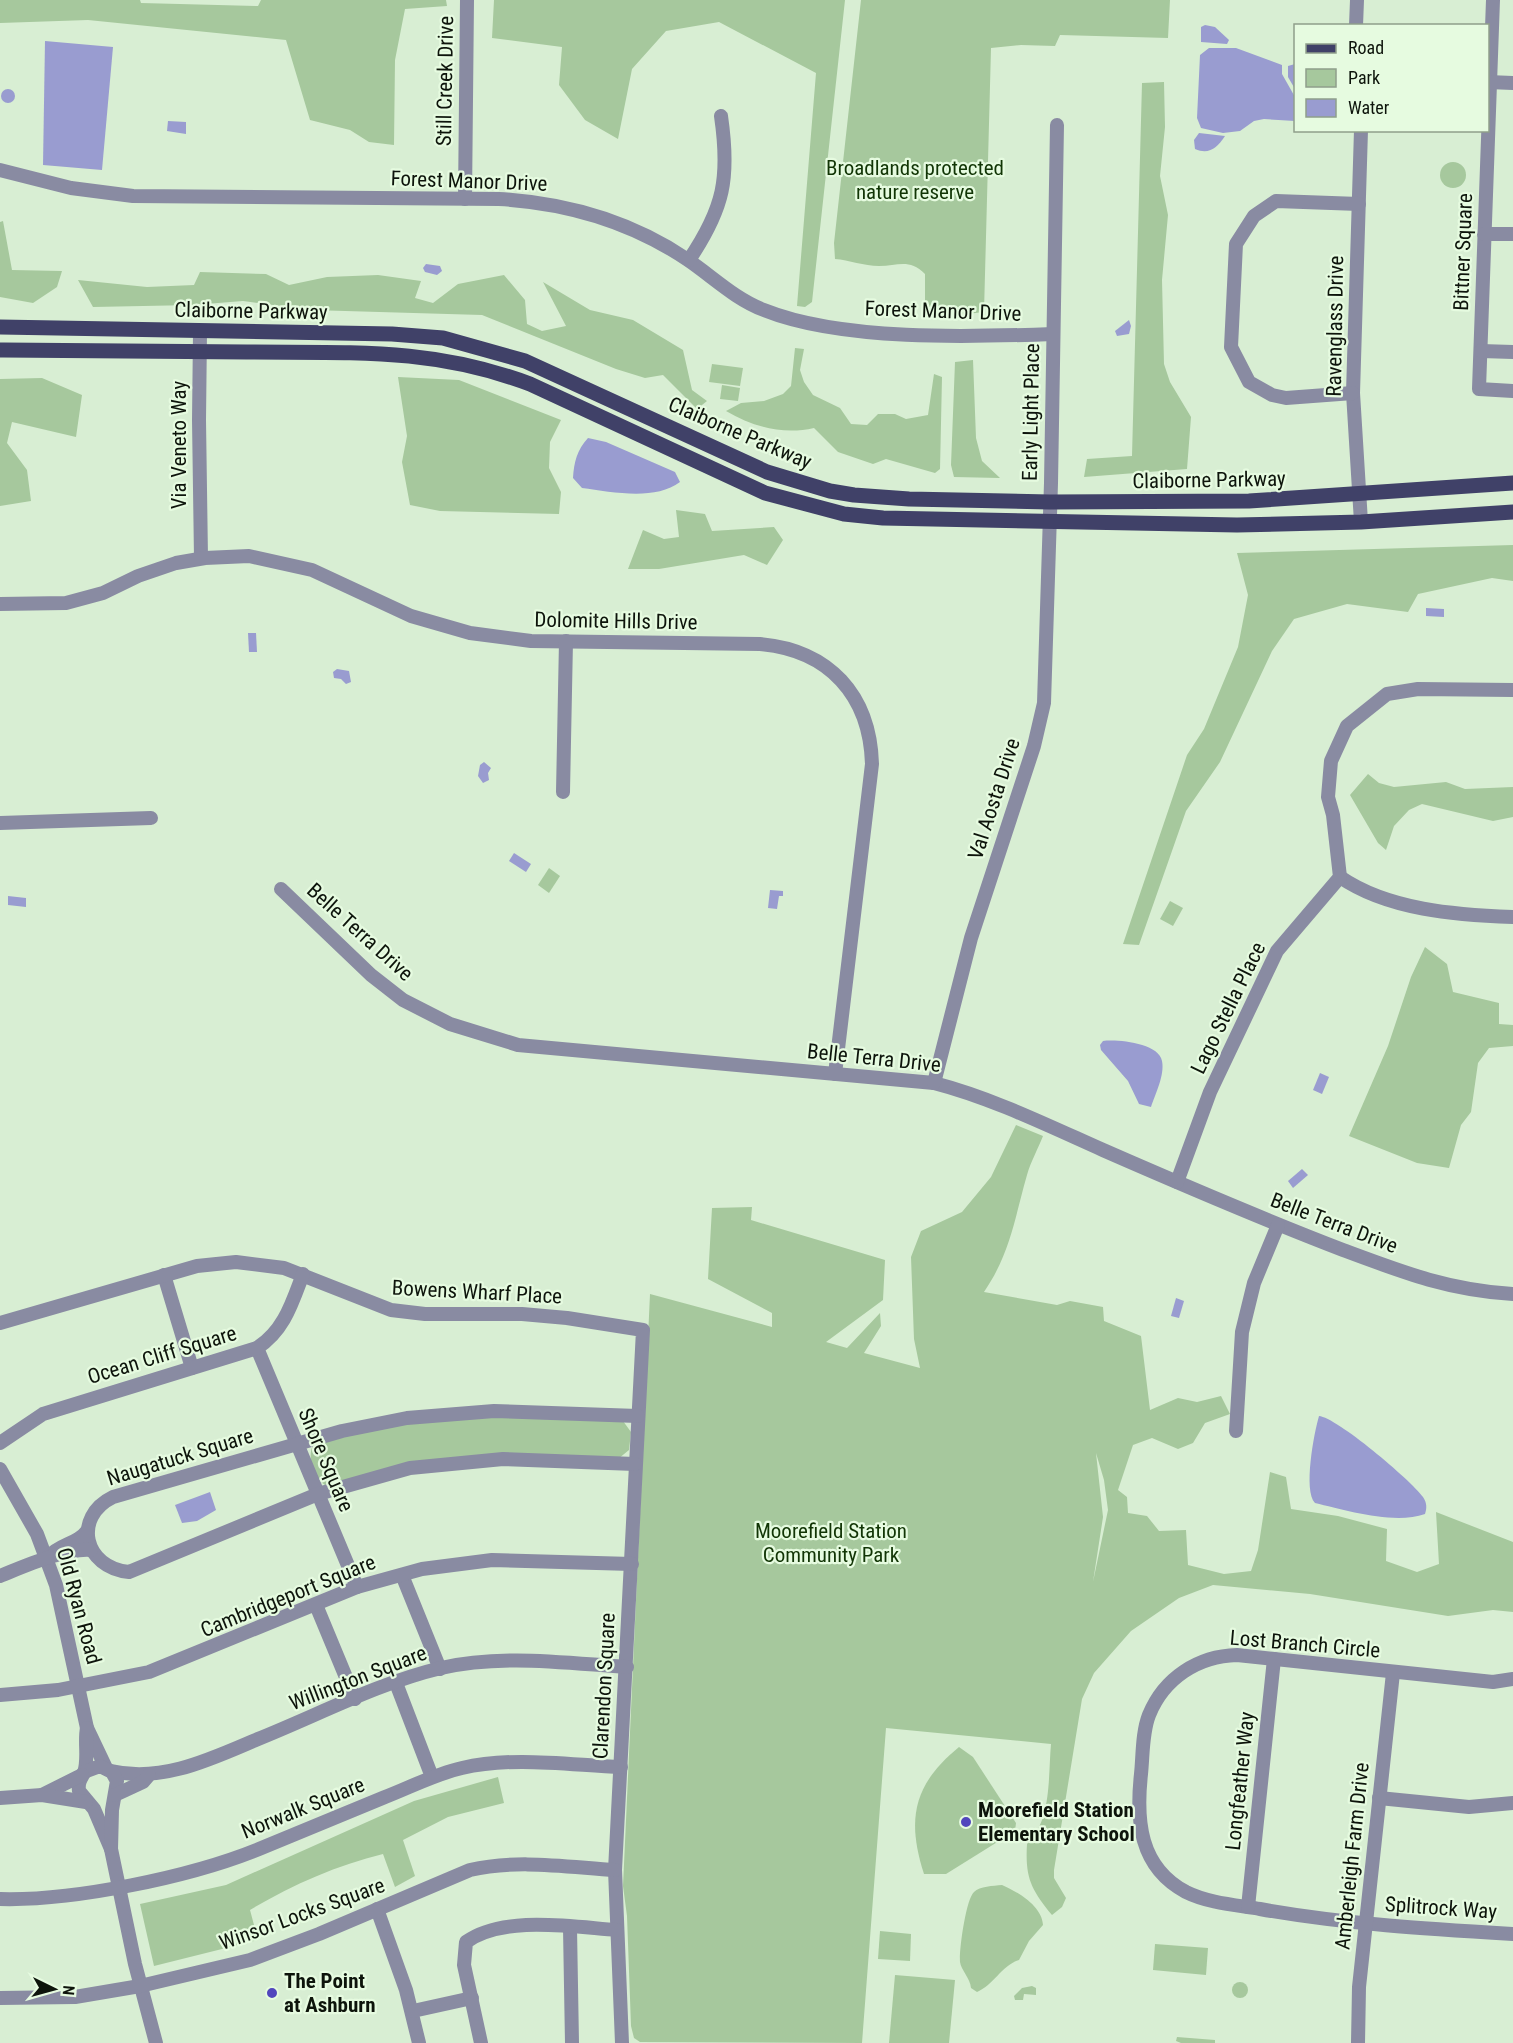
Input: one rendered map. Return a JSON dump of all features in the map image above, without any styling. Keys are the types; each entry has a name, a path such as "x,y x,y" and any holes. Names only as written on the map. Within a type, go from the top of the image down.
{"main road":[{"name":"Claiborne Parkway","path":"0,327 392,334 443,339 525,361 746,463 830,491 881,498 1050,502 1238,501 1360,495 1475,483 1513,483"},
{"name":"Claiborne Parkway","path":"0,350 374,353 456,361 496,371 530,384 740,483 793,502 844,514 883,518 1237,525 1361,522 1513,512"}],"street":[{"name":"Still Creek Drive","path":"465,199 467,0"},
{"path":"1356,24 1357,0"},
{"name":"Bittner Square","path":"1489,107 1493,0"},
{"path":"1490,82 1513,83"},
{"path":"689,260 713,222 724,188 726,152 721,117"},
{"name":"Early Light Place","path":"1049,521 1057,125"},
{"name":"Ravenglass Drive","path":"1361,132 1353,393 1361,522"},
{"name":"Bittner Square","path":"1488,132 1479,389 1513,391"},
{"name":"Forest Manor Drive","path":"0,170 72,188 133,196 522,200 582,211 639,232 689,260 741,299 760,309 803,323 924,334 1053,334"},
{"path":"1353,393 1286,398 1272,395 1249,382 1231,347 1236,244 1254,216 1276,201 1359,204"},
{"path":"1484,234 1513,234"},
{"name":"Via Veneto Way","path":"200,332 201,558"},
{"path":"1480,351 1513,352"},
{"name":"Val Aosta Drive","path":"934,1083 971,938 1041,719 1045,692 1049,521"},
{"name":"Dolomite Hills Drive","path":"0,604 66,603 86,600 153,570 201,558 249,556 289,563 334,579 388,607 440,626 502,638 776,645 800,652 823,664 841,680 856,699 869,731 872,764 835,1074"},
{"path":"563,792 566,641"},
{"path":"1513,690 1418,688 1387,694 1347,726 1331,761 1328,797 1333,815 1340,877 1359,889 1412,906 1457,915 1513,917"},
{"path":"0,823 151,818"},
{"name":"Lago Stella Place","path":"1177,1182 1210,1092 1276,951 1340,877"},
{"name":"Belle Terra Drive","path":"281,889 371,975 403,1000 474,1034 518,1045 934,1083 953,1088 1053,1128 1278,1225 1430,1282 1467,1291 1513,1294"},
{"path":"1236,1431 1242,1332 1254,1283 1278,1225"},
{"name":"Bowens Wharf Place","path":"0,1323 206,1264 236,1262 267,1264 303,1274 377,1306 398,1311 425,1314 522,1314 567,1318 643,1330"},
{"name":"Ocean Cliff Square","path":"0,1443 43,1414 257,1348 269,1340 282,1323 303,1274"},
{"path":"164,1275 192,1368"},
{"name":"Clarendon Square","path":"622,2043 615,1870 643,1330"},
{"name":"Shore Square","path":"257,1348 357,1587"},
{"name":"Naugatuck Square","path":"88,1530 93,1513 102,1503 113,1497 342,1431 433,1414 494,1411 638,1416"},
{"path":"88,1530 91,1550 99,1561 116,1571 138,1570 318,1494 410,1468 463,1461 518,1458 636,1464"},
{"name":"Old Ryan Road","path":"0,1469 26,1511 47,1558 62,1606 87,1728 108,1770 117,1781 111,1849"},
{"path":"47,1558 56,1547 82,1538 88,1530"},
{"path":"0,1576 47,1558 91,1550"},
{"name":"Cambridgeport Square","path":"0,1695 79,1687 164,1667 357,1587 443,1565 492,1560 632,1564"},
{"path":"402,1575 440,1669"},
{"path":"316,1605 355,1699"},
{"name":"Lost Branch Circle","path":"1365,1924 1199,1898 1164,1877 1148,1856 1142,1839 1138,1807 1145,1734 1149,1716 1159,1695 1174,1679 1196,1664 1226,1656 1493,1682 1513,1679"},
{"name":"Longfeather Way","path":"1248,1907 1274,1659"},
{"name":"Willington Square","path":"108,1770 148,1775 207,1760 355,1699 440,1669 487,1662 530,1661 627,1667"},
{"name":"Amberleigh Farm Drive","path":"1358,2043 1359,1987 1393,1673"},
{"path":"396,1683 432,1777"},
{"name":"Old Ryan Road","path":"87,1728 83,1774 79,1791 94,1809 111,1849 140,1986 156,2043"},
{"name":"Norwalk Square","path":"0,1899 59,1896 118,1886 232,1859 432,1777 462,1768 500,1763 621,1767"},
{"path":"42,1796 94,1767 108,1770"},
{"name":"Willington Square","path":"115,1797 142,1782 148,1775"},
{"path":"0,1798 42,1796 105,1805 115,1797"},
{"path":"1379,1798 1469,1807 1513,1803"},
{"name":"Winsor Locks Square","path":"0,1998 75,1997 140,1986 250,1960 470,1870 489,1866 524,1864 615,1870"},
{"path":"377,1909 413,2011 419,2043"},
{"name":"Splitrock Way","path":"1365,1924 1513,1934"},
{"path":"481,2043 464,1954 466,1942 476,1935 521,1925 617,1930"},
{"path":"570,1928 572,2043"},
{"path":"413,2011 472,1998"}],"green space":[{"path":"0,0 140,0 141,3 258,6 261,0 446,0 447,6 405,9 395,60 394,145 369,142 350,130 310,120 286,40 88,20 0,23"},
{"path":"494,0 845,0 812,302 805,307 797,306 816,73 719,22 666,31 632,69 618,139 585,120 559,85 562,47 492,38"},
{"name":"Broadlands protected nature reserve","path":"861,0 1170,0 1168,38 1060,35 1055,46 1021,45 991,48 984,312 958,315 955,312 925,312 925,274 914,266 903,264 873,266 835,259 834,243"},
{"path":"1164,82 1165,127 1160,176 1168,215 1162,280 1164,364 1170,382 1191,417 1187,469 1084,477 1087,459 1132,456 1142,83"},
{"path":"1453,162 1462,166 1466,175 1462,184 1453,188 1444,184 1440,175 1444,166"},
{"path":"3,221 12,270 62,271 57,287 33,303 0,297 0,222"},
{"path":"200,272 266,274 289,285 327,277 378,275 421,281 415,298 433,303 458,284 504,275 525,300 527,324 542,331 566,326 543,282 590,310 633,320 683,350 692,390 707,401 697,409 663,375 645,378 616,369 482,315 311,310 243,301 193,305 93,307 78,280 147,287 194,285"},
{"path":"795,348 804,349 800,370 804,382 813,395 840,408 851,424 867,425 878,414 895,414 906,419 928,415 934,374 942,377 940,469 935,473 886,459 873,464 838,452 814,428 791,431 768,428 726,411 741,403 764,401 783,394 791,386"},
{"path":"973,360 976,438 982,461 1000,478 954,477 951,465 955,362"},
{"path":"712,364 743,368 740,386 709,382"},
{"path":"398,377 459,380 561,420 550,442 549,468 561,492 559,514 440,511 410,505 402,462 407,436"},
{"path":"42,378 82,395 76,437 12,422 7,443 27,470 31,501 0,506 0,379"},
{"path":"722,385 740,388 738,401 720,399"},
{"path":"676,510 705,514 712,531 774,527 783,540 767,565 744,555 659,569 628,569 643,530 664,539 679,537"},
{"path":"1513,545 1513,581 1492,578 1418,594 1408,612 1347,604 1294,619 1272,651 1220,762 1186,811 1139,945 1123,944 1187,755 1204,729 1238,647 1248,595 1237,553"},
{"path":"1368,774 1379,783 1394,787 1446,782 1465,789 1513,787 1513,817 1493,821 1422,804 1409,810 1394,826 1386,850 1378,843 1350,795"},
{"path":"549,868 560,876 549,893 538,885"},
{"path":"1170,901 1183,908 1173,926 1160,919"},
{"path":"1425,947 1447,964 1453,992 1499,1003 1499,1024 1513,1025 1513,1046 1489,1048 1478,1063 1471,1112 1461,1125 1449,1168 1417,1163 1349,1136 1388,1046 1411,977"},
{"name":"Moorefield Station Community Park","path":"1016,1125 1043,1136 1029,1170 1006,1249 984,1292 1057,1305 1070,1301 1103,1307 1104,1321 1141,1336 1150,1410 1178,1398 1197,1402 1221,1396 1230,1414 1205,1423 1193,1443 1178,1449 1152,1438 1133,1445 1118,1490 1127,1497 1128,1513 1147,1516 1159,1531 1186,1530 1188,1565 1224,1574 1251,1571 1258,1550 1270,1472 1286,1477 1291,1509 1338,1516 1387,1529 1386,1561 1417,1572 1439,1564 1436,1512 1513,1542 1513,1612 1493,1610 1448,1616 1310,1594 1213,1585 1179,1598 1131,1631 1094,1673 1082,1699 1054,1870 1054,1878 1066,1898 1062,1907 1052,1915 1034,1890 1027,1866 1027,1844 1041,1823 1045,1811 1051,1744 886,1728 862,2043 640,2042 634,2038 631,2026 627,1916 623,1886 650,1294 772,1327 772,1313 708,1279 712,1208 752,1207 751,1220 885,1260 883,1300 826,1342 847,1348 880,1313 881,1326 864,1353 920,1368 914,1339 911,1257 921,1231 962,1212 991,1177","holes":["1096,1453 1104,1480 1108,1510 1093,1582 1103,1517"]},
{"path":"477,1416 623,1421 631,1432 629,1450 618,1459 504,1455 325,1485 317,1477 312,1466 313,1445 387,1425"},
{"path":"959,1747 973,1757 1016,1823 1015,1831 946,1874 924,1874 916,1836 915,1819 918,1803 932,1775"},
{"path":"498,1777 504,1803 448,1817 403,1840 415,1876 395,1887 383,1854 348,1864 298,1885 250,1910 258,1940 154,1966 140,1904 226,1885 414,1801"},
{"path":"1002,1885 1034,1906 1042,1918 1043,1925 1029,1941 1019,1960 977,1992 971,1988 960,1962 966,1914 974,1892 983,1887"},
{"path":"880,1931 911,1934 910,1961 878,1959"},
{"path":"1155,1944 1208,1948 1206,1975 1153,1970"},
{"path":"895,1975 955,1980 949,2043 889,2043"},
{"path":"1240,1982 1248,1990 1240,1998 1232,1990"},
{"path":"1032,1986 1036,1988 1036,1995 1024,1994 1023,2000 1015,2000 1014,1996 1022,1988"},
{"path":"1177,2037 1215,2040 1215,2043 1181,2043 1176,2041"}],"water":[{"path":"1205,25 1215,27 1229,40 1227,44 1201,42 1201,27"},
{"path":"45,41 113,47 102,170 43,165"},
{"path":"1209,48 1236,48 1282,65 1282,74 1294,95 1294,121 1264,119 1254,121 1240,131 1223,133 1201,128 1197,118 1200,55"},
{"path":"1294,64 1294,87 1288,77 1288,66"},
{"path":"8,89 13,91 15,96 13,101 8,103 3,101 1,96 3,91"},
{"path":"168,121 186,122 186,134 167,131"},
{"path":"1199,133 1225,136 1216,147 1209,151 1200,151 1195,149 1194,140"},
{"path":"426,264 440,266 442,271 437,275 425,272 423,268"},
{"path":"1129,320 1131,326 1129,334 1117,336 1115,331"},
{"path":"588,438 606,442 675,472 680,482 658,492 633,494 582,488 573,478 573,472 575,461"},
{"path":"1426,608 1444,609 1444,617 1426,616"},
{"path":"248,633 256,633 257,652 249,652"},
{"path":"337,669 349,671 351,682 346,684 341,679 334,678 333,672"},
{"path":"484,762 491,768 488,773 489,780 483,783 478,776 480,765"},
{"path":"514,853 531,864 526,872 509,861"},
{"path":"770,890 783,891 783,896 779,896 777,909 768,908"},
{"path":"8,896 26,898 26,907 8,905"},
{"path":"1103,1041 1146,1046 1159,1055 1163,1067 1151,1107 1139,1104 1128,1081 1101,1050 1100,1045"},
{"path":"1320,1073 1329,1077 1322,1094 1313,1090"},
{"path":"1302,1169 1308,1175 1293,1188 1288,1181"},
{"path":"1176,1298 1184,1301 1179,1318 1171,1316"},
{"path":"1319,1416 1341,1427 1373,1450 1404,1477 1424,1499 1425,1514 1413,1517 1384,1517 1315,1503 1310,1487 1310,1475 1312,1448"},
{"path":"210,1492 216,1510 197,1521 182,1523 175,1505"}],"place":[{"name":"Moorefield Station Elementary School","path":"966,1822"},
{"name":"The Point at Ashburn","path":"272,1993"}]}
